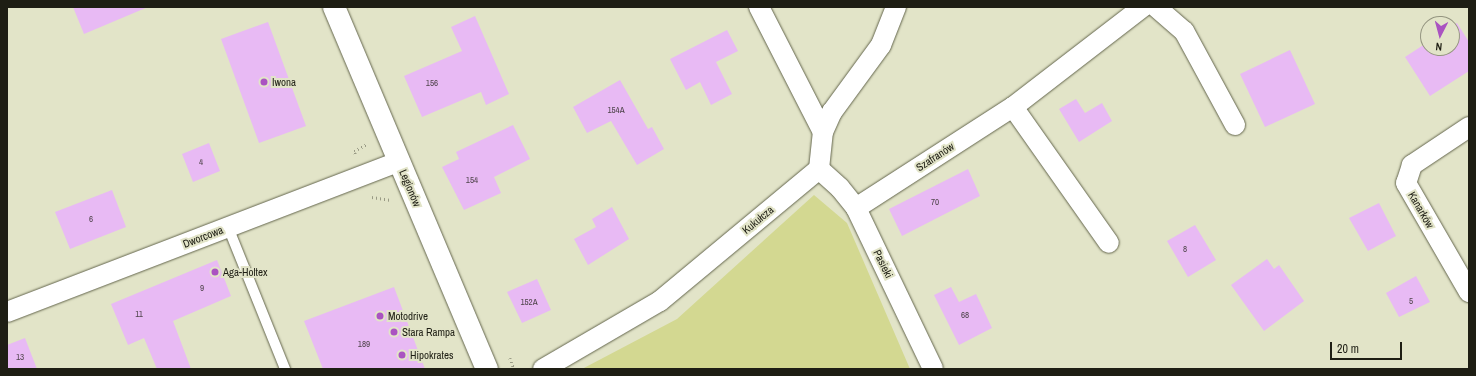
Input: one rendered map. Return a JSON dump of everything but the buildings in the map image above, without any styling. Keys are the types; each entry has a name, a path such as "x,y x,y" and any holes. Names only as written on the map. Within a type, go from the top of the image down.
{"street":[{"name":"Legionów","path":"334,7 398,162 487,369"},
{"path":"759,7 823,132"},
{"path":"819,169 823,132 832,112 881,45 896,7"},
{"name":"Szafranów","path":"856,208 1013,107 1142,7"},
{"path":"1156,7 1184,31 1235,125"},
{"path":"1013,107 1109,243"},
{"name":"Kanarków","path":"1469,128 1412,165 1406,183 1469,292"},
{"name":"Dworcowa","path":"7,312 398,162"},
{"name":"Pasieki","path":"819,169 840,188 856,208 933,369"},
{"name":"Kukułcza","path":"543,369 660,301 819,169"}],"lane":[{"path":"228,227 285,369"}],"green space":[{"path":"814,195 847,223 910,369 582,369 677,319"}],"place":[{"name":"Iwona","path":"264,82"},
{"name":"Aga-Holtex","path":"215,272"},
{"name":"Motodrive","path":"380,316"},
{"name":"Stara Rampa","path":"394,332"},
{"name":"Hipokrates","path":"402,355"}]}
